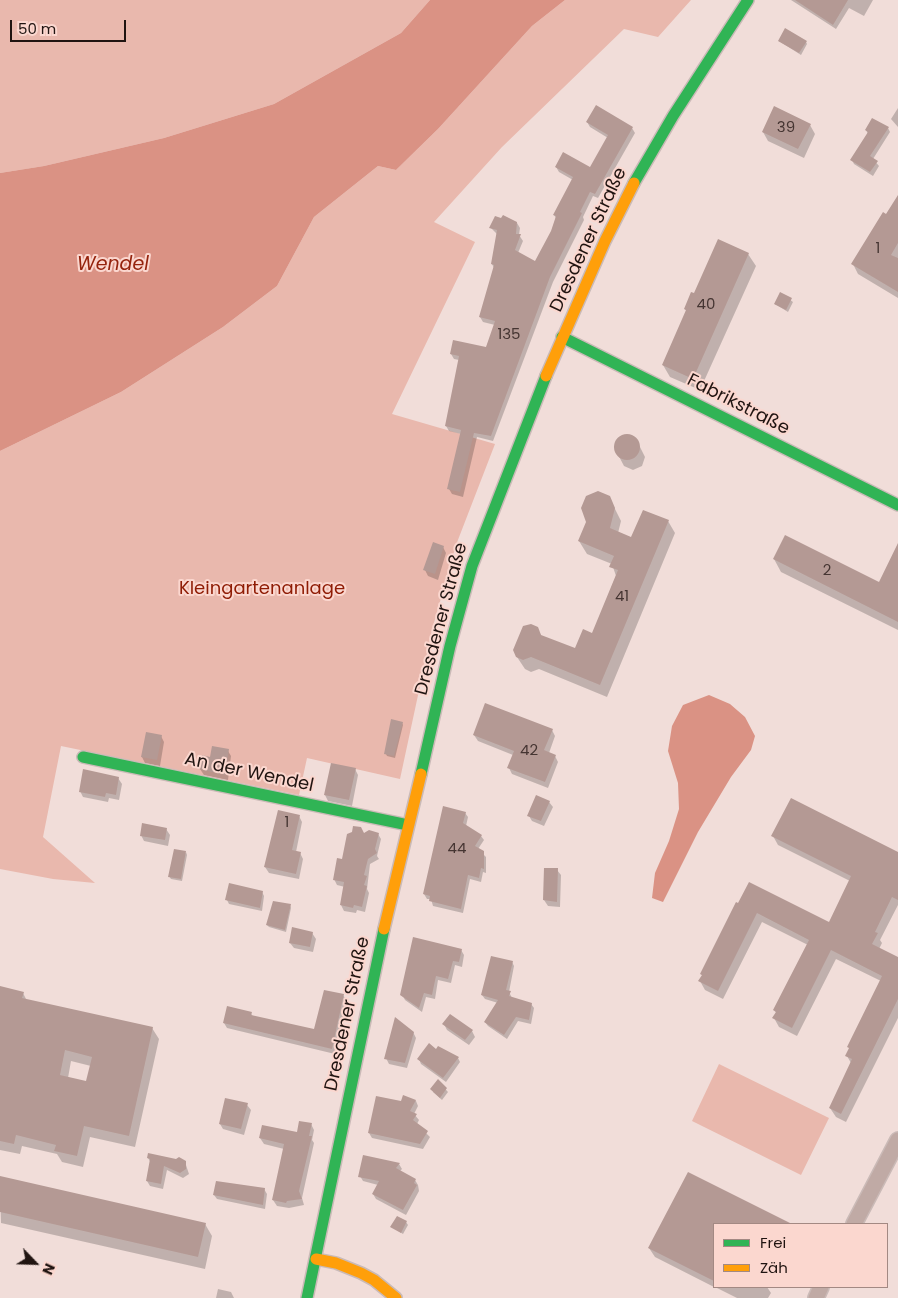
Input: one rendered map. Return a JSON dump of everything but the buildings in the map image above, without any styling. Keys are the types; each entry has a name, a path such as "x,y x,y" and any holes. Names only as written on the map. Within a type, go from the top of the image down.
{"main road":[{"name":"Dresdener Straße","path":"307,1298 350,1087 408,825 430,741 456,619 472,566 562,337 604,241 635,181 685,97 748,0"},
{"name":"Fabrikstraße","path":"562,337 898,505"},
{"name":"An der Wendel","path":"83,757 408,825"},
{"path":"316,1258 341,1264 361,1273 374,1280 396,1298"}],"street":[{"path":"855,1223 898,1140"}],"green space":[{"path":"0,0 430,0 401,33 274,104 164,138 44,166 0,173"},
{"name":"Kleingartenanlage","path":"565,0 691,0 658,37 624,29 502,147 434,222 475,242 392,414 495,444 456,545 432,630 400,779 307,758 299,795 61,746 43,837 95,883 53,879 0,869 0,451 121,392 223,327 277,286 314,217 378,166 396,170 438,129 532,26"},
{"path":"719,1064 829,1118 801,1175 692,1121"}],"water":[{"name":"Wendel","path":"430,0 565,0 532,26 438,129 396,170 378,166 314,217 277,286 223,327 121,392 0,451 0,173 44,166 164,138 274,104 401,33"},
{"path":"709,695 730,704 745,717 755,736 751,750 731,777 698,832 663,902 652,898 655,873 669,841 679,809 678,783 668,751 672,726 683,705"}],"traffic: fast":[{"path":"634,183 673,116 748,0"},
{"path":"562,337 898,505"},
{"path":"421,774 450,646 472,566 546,376"},
{"path":"83,757 408,825"},
{"path":"307,1298 384,929"}],"traffic: slow":[{"path":"546,376 605,241 634,183"},
{"path":"384,929 421,774"},
{"path":"316,1259 336,1263 361,1273 374,1280 396,1298"}]}
